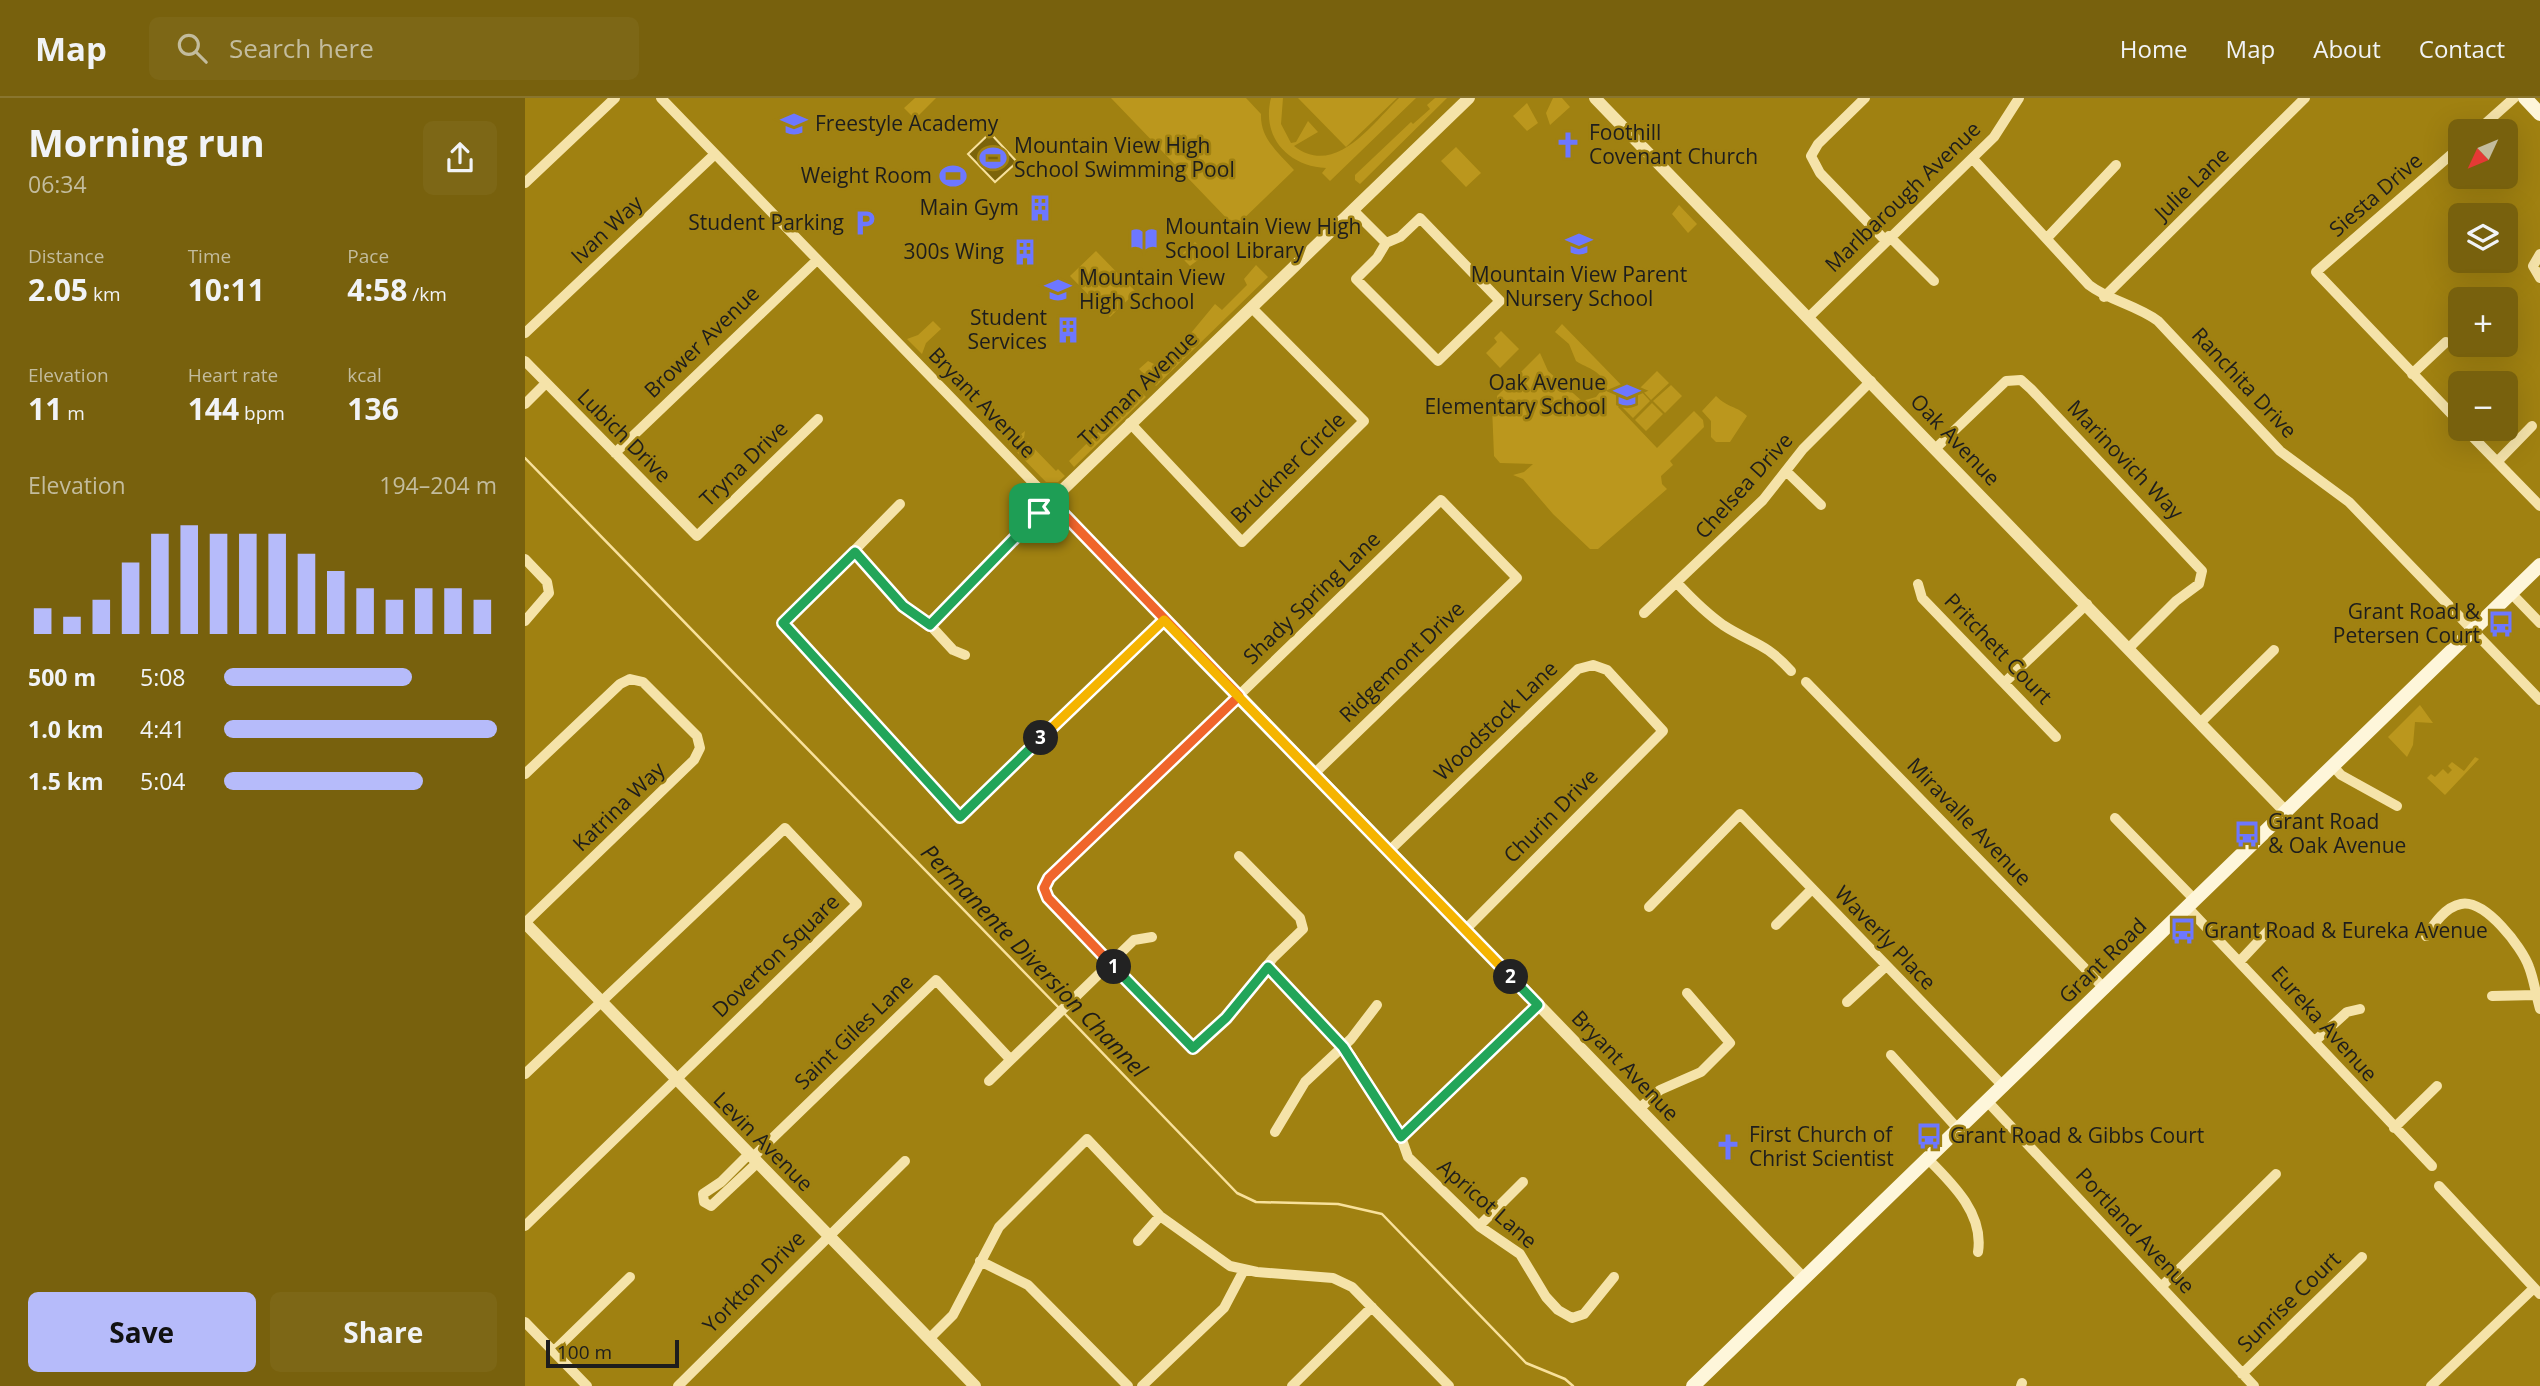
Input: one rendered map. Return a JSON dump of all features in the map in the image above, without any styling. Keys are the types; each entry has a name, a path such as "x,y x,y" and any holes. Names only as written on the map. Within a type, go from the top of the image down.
{"main road":[{"path":"2525,98 2540,114"},
{"name":"Grant Road","path":"1693,1386 1802,1277 2105,989 2284,810 2478,636 2511,593 2540,565"}],"street":[{"path":"525,183 615,98"},
{"name":"Bryant Avenue","path":"661,98 1802,1277"},
{"name":"Truman Avenue","path":"930,625 1130,423 1469,98"},
{"name":"Oak Avenue","path":"1595,98 2284,810"},
{"path":"1865,98 1818,144 1811,156 1820,173 1934,281"},
{"name":"Marlbarough Avenue","path":"1808,318 1887,238 1973,159 1994,137 2019,98"},
{"name":"Julie Lane","path":"2104,297 2305,98"},
{"path":"2490,119 2514,98"},
{"name":"Ivan Way","path":"525,333 715,154"},
{"name":"Siesta Drive","path":"2412,374 2316,272 2448,157"},
{"name":"Ranchita Drive","path":"1973,159 2104,297 2147,313 2169,331 2280,451 2349,502 2540,700"},
{"path":"2047,238 2116,165"},
{"path":"1353,210 1386,243"},
{"path":"1420,218 1500,301 1438,361 1356,279 1377,258 1386,243 1399,237 1420,218"},
{"path":"2540,254 2533,266 2540,278"},
{"name":"Brower Avenue","path":"615,453 817,260"},
{"name":"Bruckner Circle","path":"1130,423 1243,542 1364,421 1252,308"},
{"path":"2446,342 2412,374 2448,411"},
{"name":"Lubich Drive","path":"525,361 697,536"},
{"name":"Marinovich Way","path":"1936,448 2006,381 2021,380 2031,389 2201,571 2199,584 2176,600 2129,648"},
{"name":"Chelsea Drive","path":"1644,613 1678,584 1763,500 1803,449 1871,381"},
{"path":"525,404 546,383"},
{"name":"Tryna Drive","path":"697,536 818,419"},
{"path":"2497,462 2532,426"},
{"path":"2477,441 2540,506"},
{"path":"1786,471 1821,505"},
{"name":"Shady Spring Lane","path":"1111,963 1048,898 1044,888 1049,878 1441,500 1517,578"},
{"path":"901,504 783,623 960,817 1164,620"},
{"path":"855,552 903,606 930,625 953,650 965,655"},
{"path":"525,559 547,582 549,593 525,621"},
{"name":"Ridgemont Drive","path":"1315,773 1517,578"},
{"path":"1678,584 1701,609 1725,626 1772,651 1791,671"},
{"name":"Pritchett Court","path":"1918,584 1922,598 2056,737"},
{"path":"2511,593 2540,623"},
{"path":"2004,683 2087,604"},
{"path":"2200,723 2274,650"},
{"name":"Woodstock Lane","path":"1389,851 1578,669 1593,665 1607,670 1663,732"},
{"name":"Katrina Way","path":"525,774 620,684 630,679 643,682 697,737 700,748 694,760 525,923"},
{"name":"Miravalle Avenue","path":"1806,682 2105,989"},
{"name":"Churin Drive","path":"1466,929 1663,732"},
{"path":"2332,765 2341,775 2397,806"},
{"name":"Waverly Place","path":"1649,907 1740,814 1885,967 2004,1087"},
{"name":"Eureka Avenue","path":"2115,818 2240,961 2316,1040 2355,1088 2432,1166"},
{"name":"Doverton Square","path":"601,1003 785,828 857,905 675,1080"},
{"path":"1111,963 1193,1048 1226,1018 1273,958 1299,934 1303,924 1239,856"},
{"path":"1776,925 1812,889"},
{"path":"2426,936 2446,911 2460,904 2471,904 2480,908 2498,922 2518,947 2529,966 2540,1009"},
{"name":"Levin Avenue","path":"525,923 975,1386"},
{"path":"2240,961 2271,928"},
{"path":"989,1081 1134,940 1153,937"},
{"name":"Apricot Lane","path":"1268,967 1343,1047 1401,1137 1408,1157 1479,1226 1520,1254 1546,1297 1558,1310 1572,1318 1584,1314 1614,1278"},
{"path":"1847,1002 1885,967"},
{"name":"Saint Giles Lane","path":"725,1185 936,980 1010,1059"},
{"path":"1640,1108 1660,1090 1701,1072 1730,1043 1687,993"},
{"path":"2492,996 2536,995"},
{"path":"525,1074 601,1003"},
{"path":"1275,1132 1305,1082 1343,1047 1377,1005"},
{"path":"1401,1137 1538,1005"},
{"path":"2316,1040 2347,1012 2360,1009"},
{"path":"1891,1055 1958,1129"},
{"path":"525,1226 675,1080"},
{"path":"2394,1128 2437,1086"},
{"name":"Portland Avenue","path":"1988,1102 2254,1386"},
{"path":"929,1339 953,1315 999,1227 1087,1139 1160,1216 1230,1265 1244,1270 1333,1278 1352,1287 1443,1384"},
{"path":"1927,1158 1973,1213 1980,1234 1977,1252"},
{"name":"Yorkton Drive","path":"678,1386 905,1161"},
{"path":"2161,1287 2276,1174"},
{"path":"1479,1226 1523,1182"},
{"path":"2431,1386 2537,1291 2439,1186"},
{"path":"1138,1241 1160,1216"},
{"name":"Sunrise Court","path":"2242,1374 2362,1257"},
{"path":"980,1261 1028,1285 1128,1386"},
{"path":"1142,1386 1224,1308 1244,1270"},
{"path":"554,1351 630,1277"},
{"path":"1292,1386 1373,1307"},
{"path":"525,1322 587,1386"}],"shaded area":[{"path":"915,98 936,98 915,119 904,108"},
{"path":"1111,98 1246,98 1261,114 1264,131 1271,145 1294,170 1235,227"},
{"path":"1271,98 1283,98 1281,124 1291,143 1296,142 1308,121 1318,132 1294,146 1309,154 1324,156 1352,144 1399,98 1416,98 1330,181 1322,173 1326,168 1300,162 1281,147 1270,125"},
{"path":"1298,98 1397,98 1346,147"},
{"path":"1435,98 1447,98 1360,184 1355,180 1355,175 1411,122 1413,124 1430,109 1427,105"},
{"path":"1553,98 1562,98 1570,107 1550,125 1546,113"},
{"path":"1527,103 1538,123 1527,131 1513,116"},
{"name":"Mountain View High School Swimming Pool","path":"990,133 1017,162 995,182 968,154"},
{"path":"1456,147 1481,173 1466,187 1441,161"},
{"path":"1679,205 1697,224 1688,233 1672,214"},
{"path":"1195,242 1206,254 1190,266 1182,258 1183,253"},
{"path":"1096,251 1136,292 1110,317 1070,276"},
{"path":"1256,265 1268,277 1156,386 1139,369 1148,361 1162,368 1215,304 1222,310 1247,285 1244,279"},
{"path":"933,321 941,329 926,343 922,354 907,339 918,335"},
{"path":"1562,324 1630,394 1618,407 1657,448 1694,411 1703,420 1704,427 1670,461 1673,465 1661,476 1662,484 1667,489 1598,549 1590,549 1553,514 1523,479 1513,475 1524,472 1533,464 1500,463 1494,456 1492,406 1498,405 1497,396 1540,353 1548,371 1582,401 1596,397 1604,387 1598,373 1576,361 1569,344 1555,332"},
{"path":"1501,331 1519,349 1500,368 1486,353 1497,342 1494,338"},
{"path":"1657,371 1669,383 1651,400 1640,388"},
{"path":"1671,385 1682,396 1665,413 1653,401"},
{"path":"1639,389 1650,401 1633,418 1621,406"},
{"path":"1140,391 1146,397 1074,467 1069,461"},
{"path":"1716,396 1747,416 1730,442 1716,442 1711,437 1711,421 1702,411"},
{"path":"1652,403 1663,414 1646,431 1635,420"},
{"path":"1025,431 1024,438 1056,471 1058,469 1065,476 1058,482 1046,482 1009,444"},
{"path":"2420,705 2433,723 2415,722 2413,745 2407,757 2388,737"},
{"path":"2475,757 2479,759 2445,795 2427,778 2431,774 2435,777 2443,769 2448,774 2452,770 2448,766 2452,762 2464,771"}],"waterway":[{"name":"Permanente Diversion Channel","path":"525,458 1060,1009"},
{"name":"Permanente Diversion Channel","path":"1064,1013 1237,1193 1256,1202 1338,1204 1382,1214 1526,1363 1565,1379 1573,1386"}],"place":[{"name":"Freestyle Academy","path":"794,124"},
{"name":"Foothill Covenant Church","path":"1568,145"},
{"name":"Mountain View High School Swimming Pool","path":"993,158"},
{"name":"Weight Room","path":"953,176"},
{"name":"Main Gym","path":"1040,208"},
{"name":"Student Parking","path":"865,223"},
{"name":"Mountain View High School Library","path":"1144,239"},
{"name":"Mountain View Parent Nursery School","path":"1579,244"},
{"name":"300s Wing","path":"1025,252"},
{"name":"Mountain View High School","path":"1058,290"},
{"name":"Student Services","path":"1068,330"},
{"name":"Oak Avenue Elementary School","path":"1627,395"},
{"name":"Grant Road & Petersen Court","path":"2501,624"},
{"name":"Grant Road & Oak Avenue","path":"2247,834"},
{"name":"Grant Road & Eureka Avenue","path":"2183,931"},
{"name":"Grant Road & Gibbs Court","path":"1929,1136"},
{"name":"First Church of Christ Scientist","path":"1728,1147"}],"route":[{"path":"1039,513 930,625 903,606 855,552 783,623 960,817 1164,620 1201,657 1239,696 1466,929 1538,1005 1401,1137 1373,1096 1351,1056 1268,967 1226,1018 1193,1048 1048,898 1044,888 1049,878 1239,696 1051,501 1039,513"}]}
